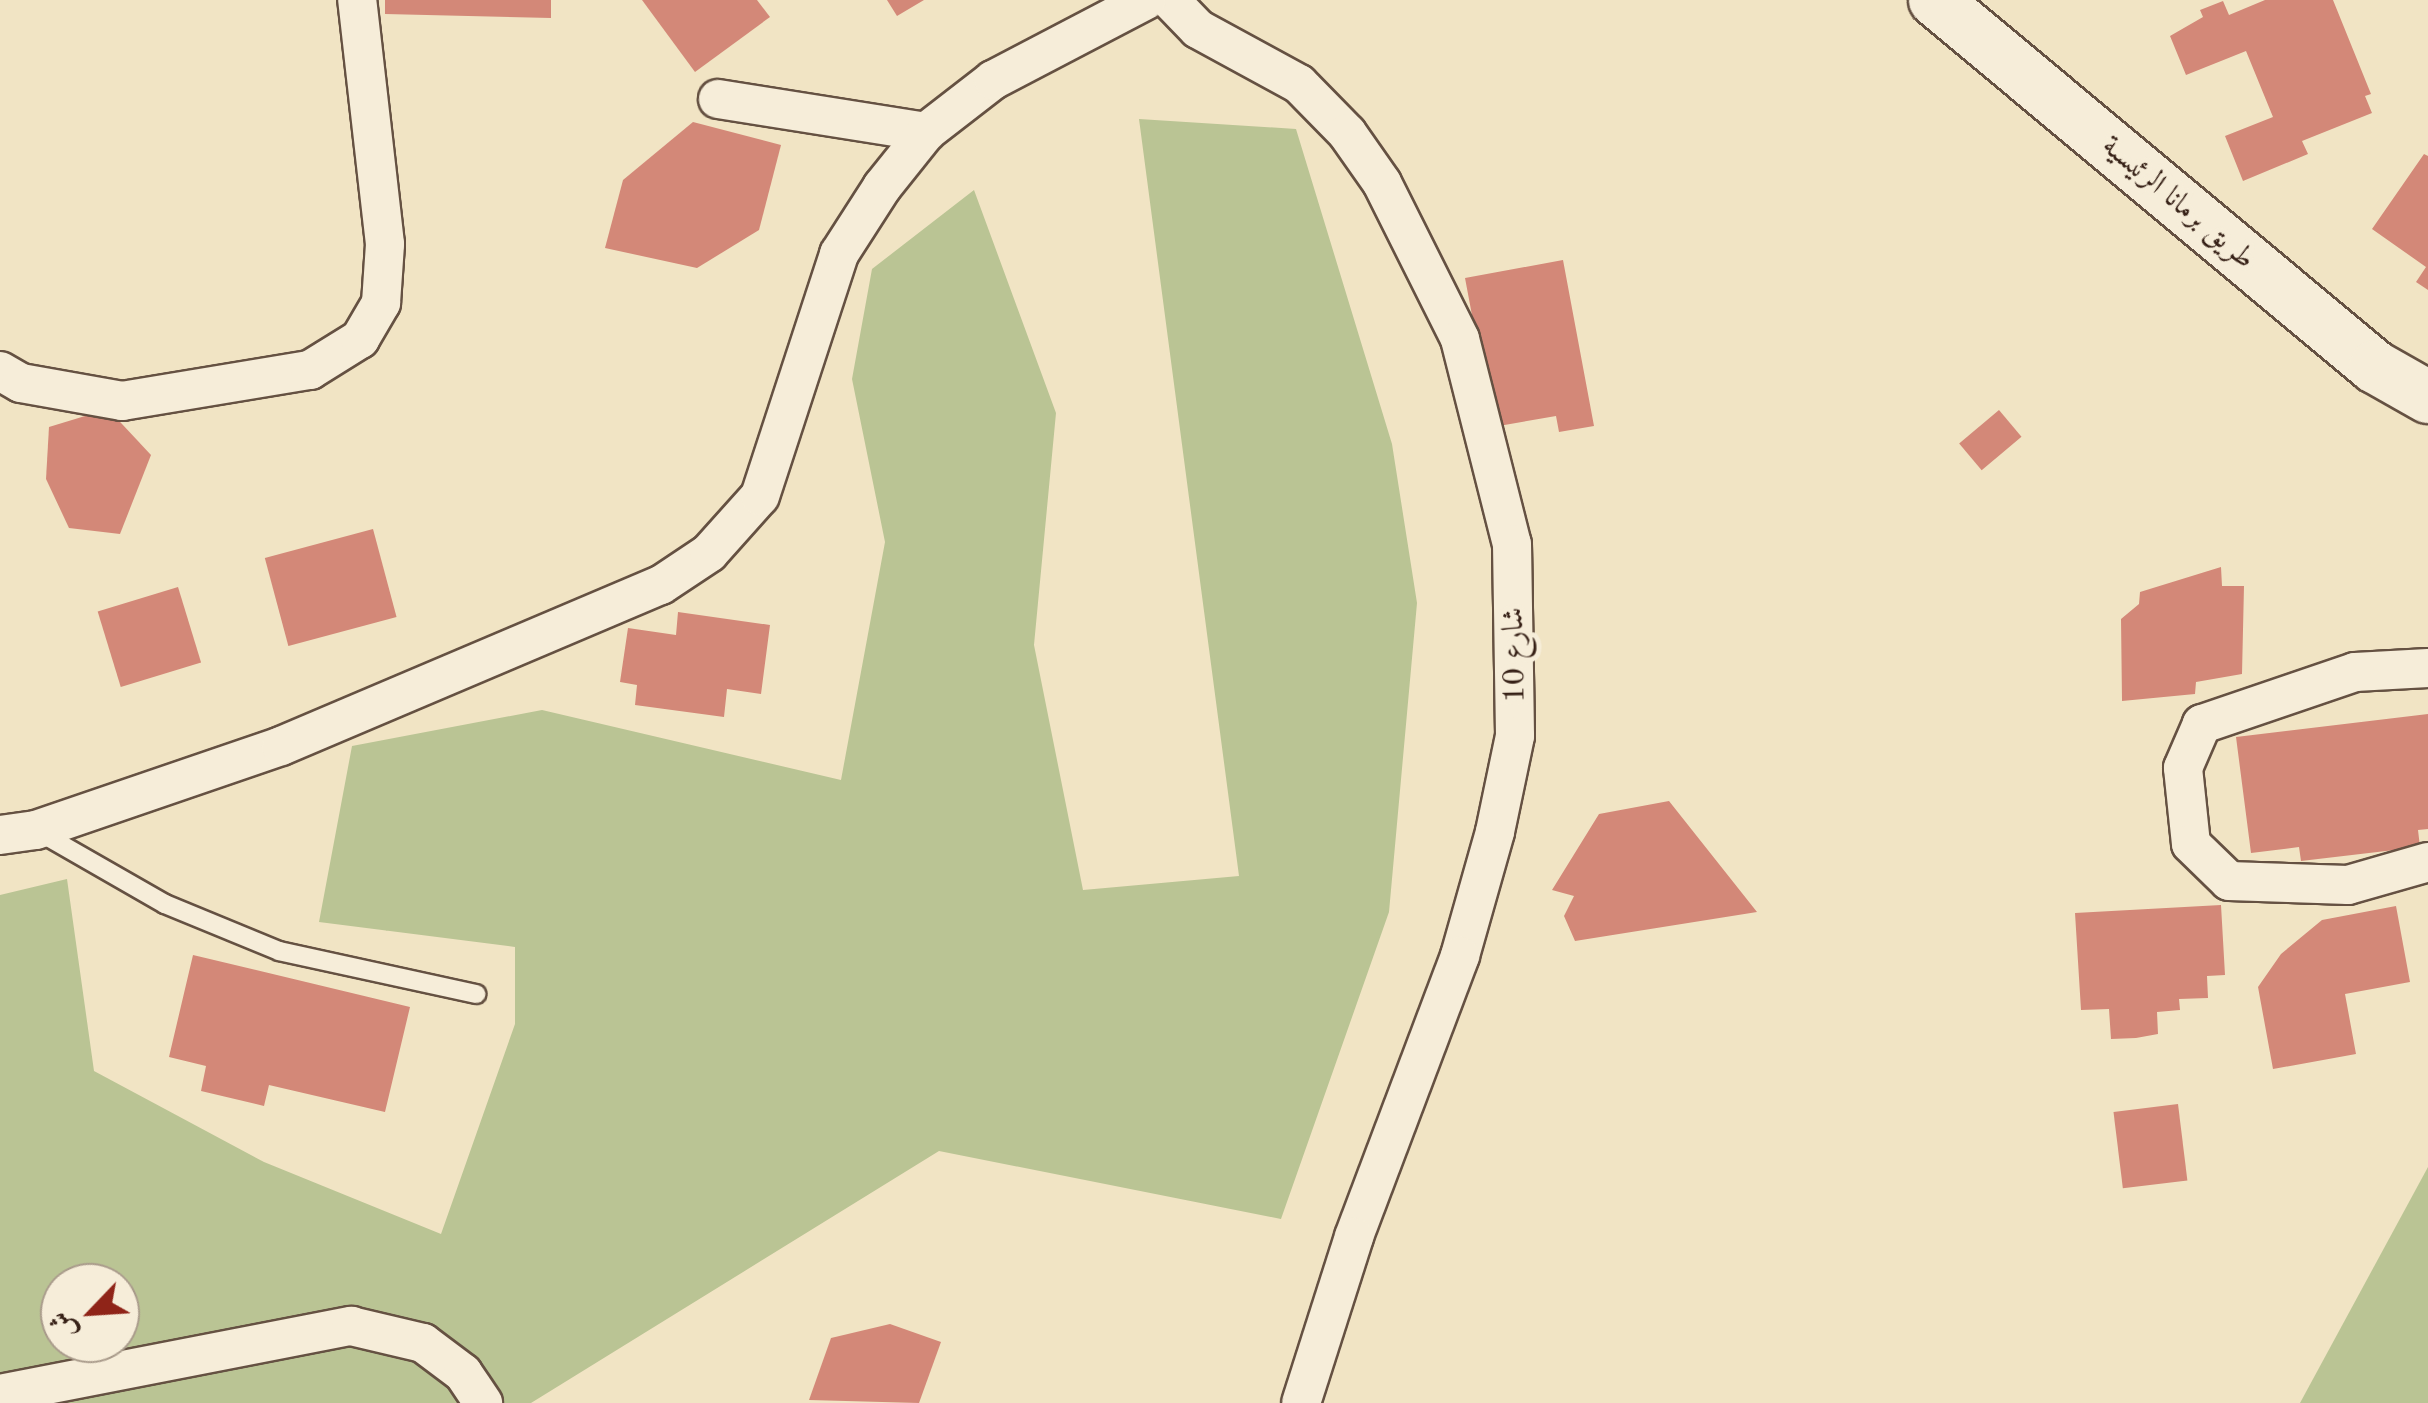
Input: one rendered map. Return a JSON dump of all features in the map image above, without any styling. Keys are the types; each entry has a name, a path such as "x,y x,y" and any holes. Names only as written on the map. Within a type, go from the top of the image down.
{"street":[{"path":"0,371 22,383 122,401 310,370 360,339 382,303 385,244 357,0"},
{"path":"18,832 281,746 661,584 709,553 760,496 850,228 926,132 993,80 1146,0"},
{"name":"شارع 10","path":"1170,0 1198,30 1299,84 1347,133 1382,183 1460,338 1512,544 1515,736 1495,832 1460,956 1354,1237 1301,1403"},
{"name":"طريق برمانا الرئيسية","path":"1935,0 2374,367 2428,397"},
{"path":"718,100 926,132"},
{"path":"2428,668 2355,672 2202,724 2183,768 2191,844 2229,881 2348,885 2428,862"},
{"path":"0,1394 352,1326 424,1342 463,1374 483,1403"}],"lane":[{"path":"18,832 164,904 279,951 476,994"}],"green space":[{"path":"1139,119 1296,129 1392,444 1417,603 1389,912 1281,1219 939,1151 531,1403 23,1403 0,1382 0,895 67,879 94,1071 264,1162 441,1234 515,1024 515,947 319,922 352,746 542,710 841,780 885,542 852,379 872,269 974,190 1056,413 1034,645 1083,890 1239,876"},
{"path":"2428,1167 2428,1403 2300,1403"}],"building":[{"path":"385,0 551,0 551,18 385,14"},
{"path":"642,0 757,0 770,17 695,72"},
{"path":"887,0 924,0 897,16"},
{"path":"2265,0 2333,0 2371,94 2365,96 2372,113 2302,141 2308,154 2243,181 2225,136 2273,117 2246,51 2186,75 2170,36 2203,17 2200,10 2223,1 2229,15"},
{"path":"693,122 781,145 759,230 697,268 605,248 623,180"},
{"path":"2424,154 2428,156 2428,290 2416,282 2426,267 2372,229"},
{"path":"1563,260 1594,426 1559,432 1556,416 1493,427 1465,278"},
{"path":"108,409 151,455 120,534 69,528 46,479 49,427"},
{"path":"1999,410 2021,437 1982,470 1959,443"},
{"path":"373,529 397,617 288,646 265,558"},
{"path":"2221,567 2222,586 2244,586 2242,674 2196,682 2195,694 2122,701 2121,619 2139,604 2140,592"},
{"path":"178,587 201,663 121,687 98,612"},
{"path":"678,612 770,625 761,694 727,689 724,717 635,705 637,685 620,682 628,628 676,635"},
{"path":"2428,714 2428,829 2418,830 2420,847 2301,861 2299,847 2251,853 2236,737"},
{"path":"1669,801 1757,912 1575,941 1564,916 1574,896 1552,890 1599,814"},
{"path":"2221,905 2225,975 2207,976 2208,998 2179,999 2180,1010 2157,1012 2158,1034 2136,1038 2111,1039 2109,1009 2081,1010 2075,913"},
{"path":"2396,906 2410,982 2345,994 2356,1054 2273,1069 2258,987 2281,954 2322,920"},
{"path":"193,955 410,1007 385,1112 269,1085 264,1106 201,1091 206,1066 169,1057"},
{"path":"2178,1104 2187,1180 2123,1188 2113,1112"},
{"path":"890,1324 941,1342 919,1403 809,1400 831,1338"}]}
